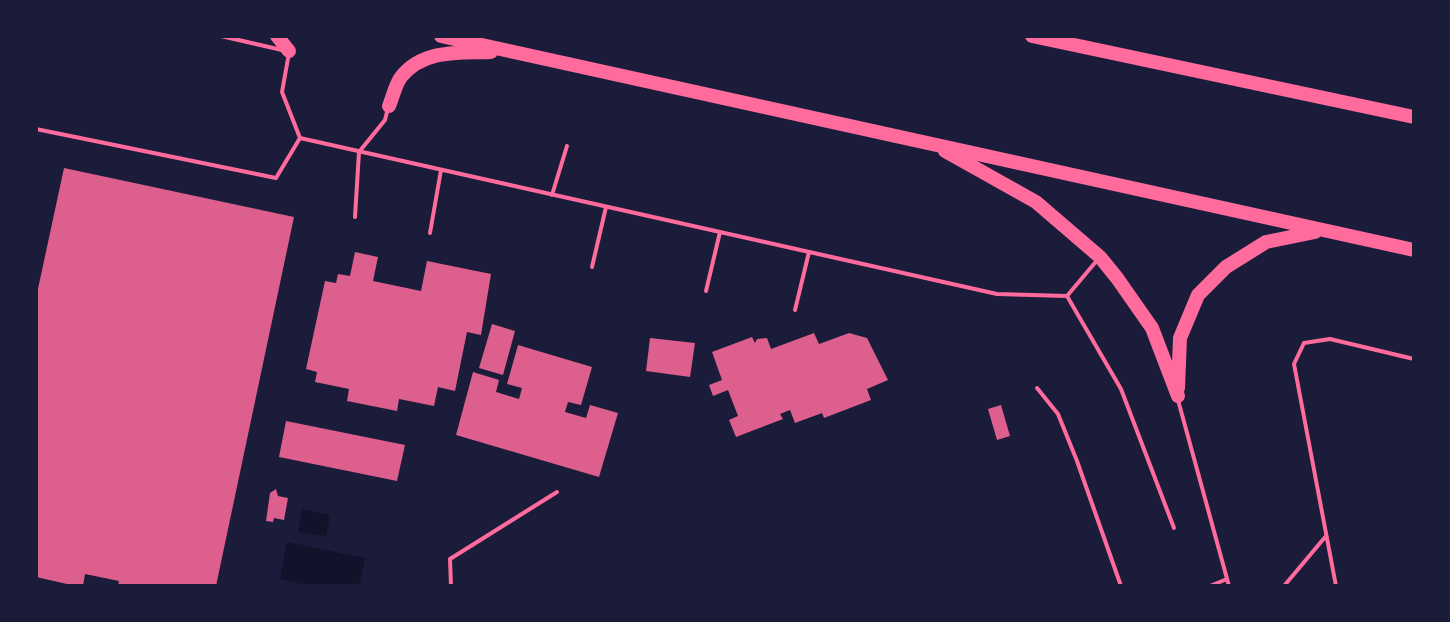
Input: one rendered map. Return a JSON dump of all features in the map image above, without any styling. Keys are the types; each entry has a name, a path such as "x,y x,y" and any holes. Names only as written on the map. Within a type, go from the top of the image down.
{"highway":[{"path":"277,36 290,51"},
{"path":"441,36 1414,250"},
{"path":"1032,36 1414,117"},
{"path":"389,106 400,79 416,62 438,54 514,51"},
{"path":"933,144 1036,202 1100,257 1152,328 1178,396"},
{"path":"1178,396 1180,338 1198,295 1226,267 1266,242 1322,231"},
{"path":"1377,242 1414,242"}],"lane":[{"path":"221,36 290,51 282,92 300,138"},
{"path":"355,217 359,152 385,120 389,106"},
{"path":"36,129 276,178 300,138"},
{"path":"300,138 997,294 1067,296"},
{"path":"552,195 567,146"},
{"path":"430,233 441,170"},
{"path":"592,268 606,207"},
{"path":"706,291 720,232"},
{"path":"795,310 809,252"},
{"path":"1067,296 1100,257"},
{"path":"1067,296 1121,389 1174,528"},
{"path":"1336,586 1294,364 1304,342 1330,339 1414,359"},
{"path":"1037,388 1058,414 1077,461 1121,586"},
{"path":"1178,396 1229,586"},
{"path":"452,586 450,559 557,492"},
{"path":"1284,586 1326,536"},
{"path":"1210,586 1227,580"}],"shaded area":[{"path":"302,509 330,515 326,536 298,532"},
{"path":"287,542 365,558 359,586 312,586 280,579"}],"building":[{"path":"64,168 294,217 216,586 118,586 119,581 85,574 83,586 76,586 36,577 36,298"},
{"path":"355,252 378,257 373,281 421,291 427,261 491,274 481,335 467,332 455,391 438,387 434,406 399,399 397,411 347,401 349,389 315,382 317,372 306,369 325,281 336,283 338,274 350,276"},
{"path":"492,324 515,331 503,375 479,368"},
{"path":"814,333 819,344 849,333 867,338 888,380 867,389 871,400 824,418 822,413 795,423 790,410 780,414 783,419 736,437 729,420 738,416 728,390 713,396 709,385 722,380 712,352 752,337 755,343 757,339 767,338 771,349"},
{"path":"650,338 695,343 690,377 646,371"},
{"path":"518,345 592,367 581,405 568,402 565,412 586,418 590,405 618,413 599,477 456,435 473,372 499,380 496,392 519,399 522,388 507,384"},
{"path":"1001,405 1010,436 997,440 988,409"},
{"path":"286,421 405,445 397,481 279,457"},
{"path":"276,489 278,496 288,498 284,520 274,518 273,522 266,521 270,493"}]}
